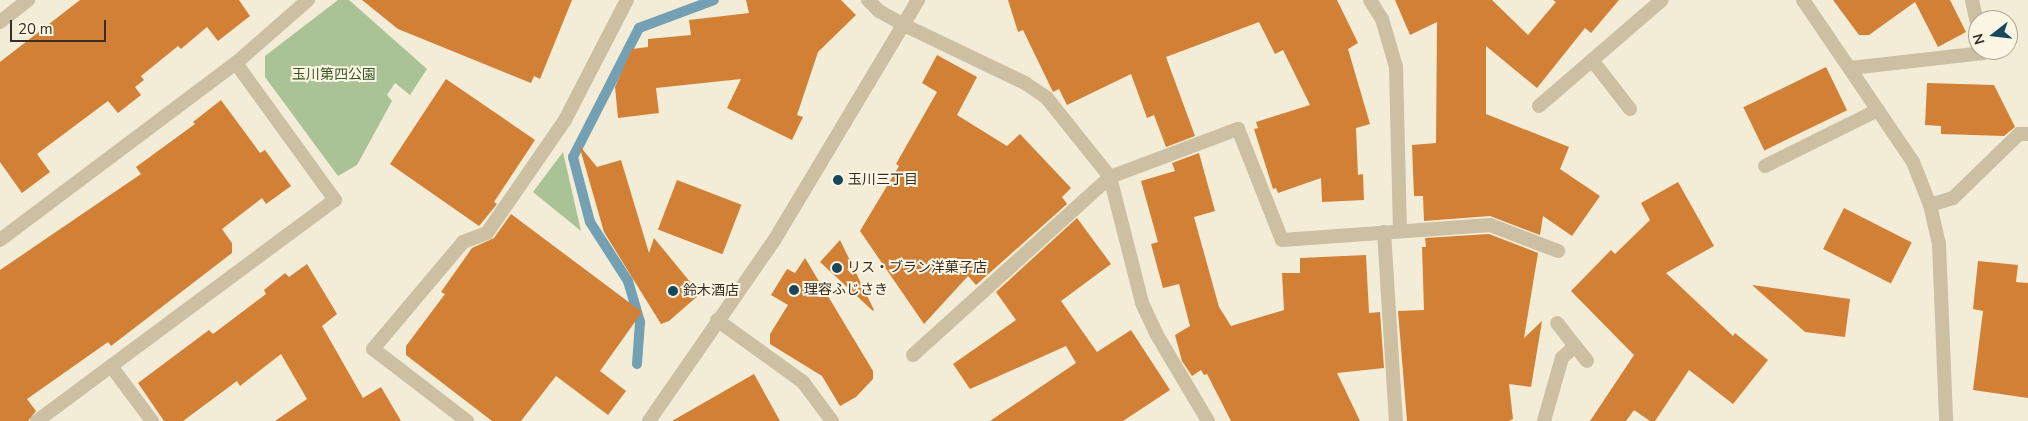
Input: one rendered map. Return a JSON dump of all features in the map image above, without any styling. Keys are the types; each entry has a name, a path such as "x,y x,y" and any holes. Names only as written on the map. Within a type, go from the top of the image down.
{"street":[{"path":"0,22 28,0"},
{"path":"0,240 236,63 308,0"},
{"path":"467,421 373,349 463,242 487,233 565,120 627,0"},
{"path":"868,0 879,11 904,25 1025,83 1046,97 1110,177 1142,303 1157,335 1208,421"},
{"path":"649,421 717,320 776,239 918,0"},
{"path":"1370,0 1382,19 1396,67 1400,230"},
{"path":"1539,106 1662,0"},
{"path":"1803,0 1851,68 1913,162 1930,204 1939,244 1946,421"},
{"path":"1851,68 1968,55"},
{"path":"1592,60 1630,110"},
{"path":"37,421 335,200 236,63"},
{"path":"1765,166 1878,110"},
{"path":"912,355 1110,177 1238,129 1282,240 1490,225 1558,251"},
{"path":"1930,204 1953,198 2019,134 2028,134"},
{"path":"1384,232 1396,421"},
{"path":"717,320 803,382 832,421"},
{"path":"1557,324 1587,361"},
{"path":"1544,421 1562,358 1575,346"},
{"path":"111,366 152,421"}],"green space":[{"name":"玉川第四公園","path":"338,0 349,0 427,69 410,95 395,83 387,95 392,101 357,165 338,176 265,77 265,56"},
{"path":"563,152 581,231 533,192"}],"building":[{"path":"80,0 239,0 250,16 218,41 207,27 181,49 178,46 141,76 144,80 135,87 141,95 118,113 108,101 37,154 50,172 22,193 0,162 0,62"},
{"path":"362,0 572,0 540,79 534,76 531,83 398,29"},
{"path":"746,0 841,0 856,15 818,52 797,115 803,117 792,140 727,108 741,79 656,88 659,113 618,118 615,87 632,49 648,47 648,39 691,35 689,20 749,13"},
{"path":"1008,0 1337,0 1358,43 1348,49 1370,124 1356,128 1358,175 1363,174 1364,200 1322,202 1321,178 1278,193 1276,188 1273,189 1254,129 1258,128 1256,122 1310,105 1283,50 1275,54 1259,22 1166,57 1195,136 1166,147 1154,115 1147,118 1131,74 1067,105 1059,89 1053,92 1023,30 1018,32"},
{"path":"1395,0 1492,0 1528,35 1556,2 1553,0 1619,0 1591,33 1585,28 1537,88 1486,46 1486,114 1569,147 1560,169 1600,196 1572,236 1543,216 1540,235 1490,216 1424,221 1423,196 1414,196 1412,145 1436,143 1437,22 1410,35"},
{"path":"1833,0 1950,0 1966,32 1938,47 1915,2 1869,35 1859,35"},
{"path":"937,55 977,77 957,115 1007,146 1020,134 1071,188 1062,197 1067,204 976,285 968,276 924,324 860,231 899,166 896,164 937,92 922,83"},
{"path":"1826,67 1847,110 1764,150 1743,107"},
{"path":"446,79 535,140 494,202 497,204 479,226 390,164"},
{"path":"1927,83 1994,85 2015,127 2004,136 1941,134 1941,126 1925,125"},
{"path":"221,100 260,153 265,150 291,186 266,204 262,198 222,229 232,243 232,253 111,346 108,342 27,399 36,411 28,421 0,421 0,270 141,174 136,167 195,124 193,122"},
{"path":"579,145 597,167 621,160 649,253 654,238 700,294 669,321 661,324 604,232"},
{"path":"1199,153 1215,211 1194,217 1219,307 1231,326 1284,310 1282,273 1300,273 1300,258 1366,255 1369,313 1380,312 1384,368 1337,373 1360,421 1231,421 1207,374 1204,375 1201,370 1192,376 1182,361 1175,335 1190,326 1179,284 1163,288 1151,244 1158,242 1141,181 1175,171 1172,163"},
{"path":"677,180 741,205 722,254 658,229"},
{"path":"1678,182 1714,246 1666,273 1733,336 1735,333 1768,360 1733,404 1689,370 1655,421 1650,421 1634,410 1626,421 1590,421 1634,355 1571,291 1611,250 1615,254 1650,220 1641,203"},
{"path":"1844,208 1912,243 1891,283 1823,249"},
{"path":"511,214 642,312 600,371 626,391 608,415 556,376 521,421 492,421 406,355 406,346 445,294 441,292 472,248 494,238"},
{"path":"1077,218 1111,264 1061,301 1097,352 1131,330 1170,390 1123,421 990,421 1076,363 1066,346 970,389 953,364 1016,320 996,292"},
{"path":"1489,234 1538,253 1524,338 1542,321 1531,387 1509,384 1513,419 1509,421 1407,421 1398,311 1424,310 1422,247 1426,247 1425,238"},
{"path":"840,240 874,310 873,311 820,262"},
{"path":"805,258 873,371 873,379 856,397 840,406 822,376 770,344 770,334 788,305 771,295 787,269 795,273"},
{"path":"1978,261 2018,265 2016,282 2028,283 2028,398 1973,390 1983,311 1973,309"},
{"path":"307,264 337,314 322,326 363,398 381,387 401,421 275,421 307,399 281,354 240,386 237,381 183,421 164,421 138,383 209,330 213,334 266,294 264,290 285,273 289,277"},
{"path":"1752,285 1850,299 1845,337 1805,332"},
{"path":"754,374 780,421 672,421"}],"waterway":[{"path":"637,364 640,322 628,281 590,222 573,157 639,28 714,0"}],"place":[{"name":"玉川三丁目","path":"838,180"},
{"name":"リス・ブラン洋菓子店","path":"837,268"},
{"name":"理容ふじさき","path":"794,290"},
{"name":"鈴木酒店","path":"673,291"}]}
